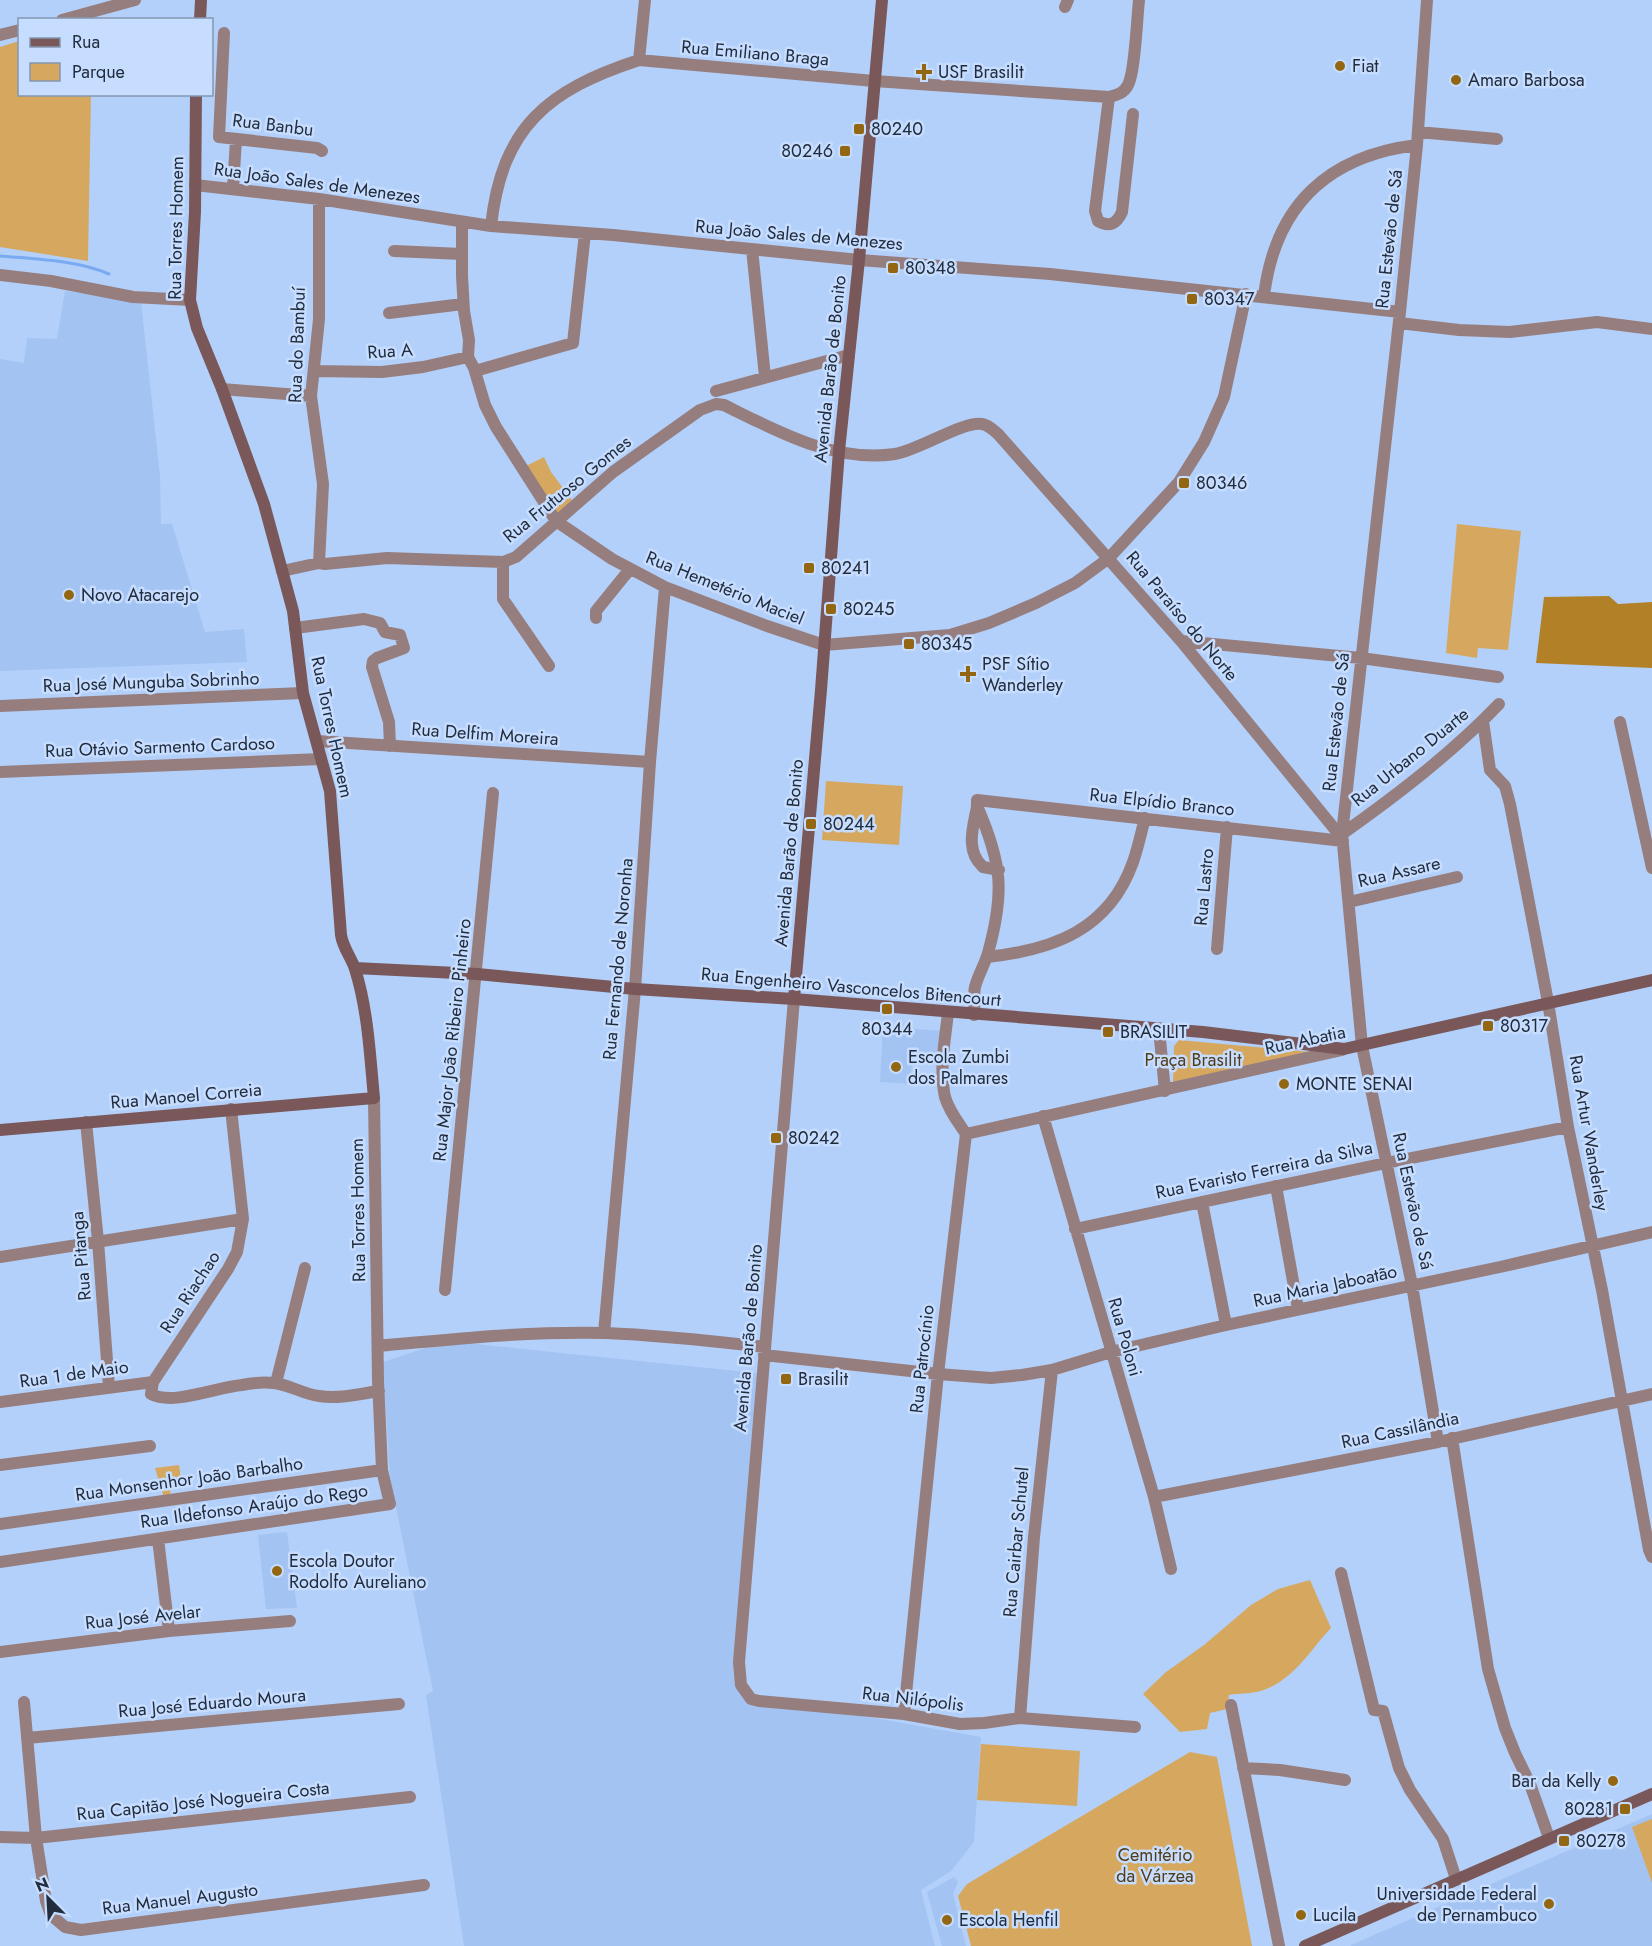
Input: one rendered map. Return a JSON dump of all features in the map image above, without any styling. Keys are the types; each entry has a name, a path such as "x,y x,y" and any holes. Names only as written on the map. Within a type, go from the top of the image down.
{"street":[{"path":"69,18 135,0"},
{"path":"200,18 201,0"},
{"path":"639,60 645,0"},
{"name":"Avenida Barão de Bonito","path":"759,1701 752,1699 741,1685 739,1662 839,451 882,0"},
{"path":"1133,114 1122,212 1113,224 1104,225 1098,221 1095,211 1109,97 1123,92 1131,78 1138,0"},
{"name":"Rua Estevão de Sá","path":"1427,0 1417,139 1399,318 1342,837 1362,1046 1412,1285 1438,1442"},
{"path":"0,34 18,30"},
{"name":"Rua Banbu","path":"224,33 219,137 317,148 322,151"},
{"name":"Rua Emiliano Braga","path":"491,226 494,196 499,179 506,159 523,130 546,105 574,85 604,71 639,60 874,81 1109,97"},
{"name":"Rua Torres Homem","path":"196,96 190,300 197,328 264,504 293,611 303,693 330,791 343,946 355,968 368,1032 374,1098 378,1386"},
{"path":"233,189 236,139"},
{"path":"1264,296 1267,270 1275,245 1287,222 1302,200 1342,167 1366,155 1417,139 1497,139"},
{"name":"Rua João Sales de Menezes","path":"195,185 319,199 491,226 859,260 1050,274 1264,296 1459,330 1510,332 1597,322 1652,329"},
{"name":"Rua do Bambuí","path":"319,199 319,319 311,396 323,484 319,562"},
{"name":"Rua Hemetério Maciel","path":"462,222 468,357 475,371 485,405 496,427 556,521 630,569 665,587 824,645 950,635 1036,603 1075,583 1109,558 1179,482 1204,442 1224,397 1246,294"},
{"path":"475,371 573,343 585,233"},
{"path":"752,249 765,377"},
{"path":"394,251 462,254"},
{"path":"0,275 51,281 133,297 190,300"},
{"path":"389,313 464,304"},
{"path":"716,391 849,355"},
{"name":"Rua A","path":"314,371 382,372 423,367 468,357"},
{"path":"222,389 311,396"},
{"name":"Rua Frutuoso Gomes","path":"282,571 319,562 325,564 387,558 503,562 516,557 613,472 656,440 711,405 721,404 793,438 839,451"},
{"name":"Rua Paraíso do Norte","path":"839,451 877,455 897,453 921,446 967,426 987,425 998,434 1181,641 1342,837"},
{"path":"503,562 503,599 549,666"},
{"path":"596,618 596,610 630,569"},
{"name":"Rua Fernando de Noronha","path":"604,1333 635,989 650,762 665,587"},
{"path":"295,627 368,619 380,623 385,632 400,635 404,648 377,658 372,667 389,722 390,746"},
{"path":"1181,641 1361,658 1498,677"},
{"name":"Rua José Munguba Sobrinho","path":"0,706 303,693"},
{"name":"Rua Urbano Duarte","path":"1342,837 1421,774 1483,721 1499,704"},
{"name":"Rua Artur Wanderley","path":"1483,721 1491,773 1503,782 1510,804 1548,1002 1568,1127 1602,1290 1652,1557"},
{"path":"1620,722 1652,868"},
{"name":"Rua Delfim Moreira","path":"317,741 650,762"},
{"name":"Rua Otávio Sarmento Cardoso","path":"0,772 321,759"},
{"name":"Rua Major João Ribeiro Pinheiro","path":"445,1290 493,793"},
{"path":"977,803 971,844 973,853 983,867 999,870"},
{"path":"974,1015 975,988 987,957 1000,903 999,870 977,803"},
{"name":"Rua Elpídio Branco","path":"977,803 1342,837"},
{"path":"987,957 1044,948 1069,937 1093,921 1114,898 1132,864 1145,818"},
{"name":"Rua Lastro","path":"1217,949 1227,828"},
{"name":"Rua Assare","path":"1349,902 1457,877"},
{"name":"Rua Engenheiro Vasconcelos Bitencourt","path":"355,968 477,974 635,989 794,999 1160,1029 1344,1049"},
{"name":"Rua Abatia","path":"966,1134 1652,980"},
{"path":"948,1013 943,1071 945,1098 952,1114 966,1134"},
{"path":"1160,1029 1165,1091"},
{"name":"Rua Manoel Correia","path":"0,1130 374,1098"},
{"name":"Rua Riachao","path":"153,1382 237,1252 243,1219 231,1109"},
{"name":"Rua Poloni","path":"1043,1116 1154,1497 1171,1569"},
{"name":"Rua Pitanga","path":"86,1122 109,1387"},
{"name":"Rua Evaristo Ferreira da Silva","path":"1075,1229 1386,1162 1568,1127"},
{"name":"Rua Patrocínio","path":"904,1714 938,1374 966,1134"},
{"path":"1276,1186 1298,1309"},
{"path":"1202,1202 1226,1325"},
{"path":"0,1257 243,1219"},
{"name":"Rua Maria Jaboatão","path":"378,1346 488,1336 604,1333 675,1337 938,1374 991,1377 1022,1375 1052,1370 1110,1352 1226,1325 1592,1247 1652,1232"},
{"path":"276,1383 304,1268"},
{"name":"Rua Cairbar Schutel","path":"1020,1718 1034,1536 1052,1370"},
{"path":"153,1382 151,1394 164,1398 193,1395 244,1384 276,1383 306,1394 339,1397 378,1386"},
{"name":"Rua 1 de Maio","path":"0,1402 153,1382"},
{"name":"Rua Ildefonso Araújo do Rego","path":"0,1562 390,1504 382,1470 378,1386"},
{"name":"Rua Cassilândia","path":"1154,1497 1438,1442 1652,1394"},
{"path":"1452,1438 1488,1669 1505,1728 1530,1784 1550,1838"},
{"path":"0,1465 150,1446"},
{"name":"Rua Monsenhor João Barbalho","path":"0,1524 382,1470"},
{"path":"158,1539 169,1631"},
{"path":"1341,1573 1374,1710 1383,1711 1399,1768 1410,1790 1443,1839 1456,1879"},
{"name":"Rua José Avelar","path":"0,1652 169,1631 290,1621"},
{"name":"Rua Nilópolis","path":"759,1701 904,1714 960,1724 1020,1718 1135,1727"},
{"name":"Rua Manuel Augusto","path":"24,1702 36,1838 46,1901 51,1915 65,1927 81,1930 424,1885"},
{"name":"Rua José Eduardo Moura","path":"27,1738 399,1704"},
{"path":"1231,1706 1279,1946"},
{"path":"1243,1768 1280,1770 1345,1780"},
{"path":"1305,1946 1652,1794"},
{"name":"Rua Capitão José Nogueira Costa","path":"0,1837 36,1838 410,1797"}],"shaded area":[{"path":"65,291 141,302 160,476 161,524 172,524 205,632 244,629 247,662 0,671 0,359 24,363 27,338 57,339"},
{"path":"1609,596 1618,604 1652,602 1652,668 1536,663 1544,597"},
{"name":"Escola Zumbi dos Palmares","path":"883,1027 944,1031 941,1053 913,1051 910,1084 880,1082"},
{"name":"Brasilit","path":"446,1341 766,1374 740,1694 981,1737 974,1842 951,1871 921,1890 935,1946 464,1946 426,1695 433,1691 390,1477 383,1362"},
{"name":"Escola Doutor Rodolfo Aureliano","path":"287,1532 297,1608 266,1609 258,1535"},
{"name":"Universidade Federal de Pernambuco","path":"1652,1814 1652,1946 1350,1946 1367,1938"},
{"name":"Escola Henfil","path":"954,1877 958,1882 953,1894 966,1946 942,1946 927,1892"}],"green space":[{"path":"18,41 18,96 91,96 88,261 0,247 0,47"},
{"path":"544,457 551,472 572,500 557,514 524,467"},
{"path":"1457,524 1521,531 1508,650 1478,648 1477,658 1446,653"},
{"path":"826,781 903,786 899,845 822,840"},
{"name":"Praça Brasilit","path":"1179,1040 1311,1052 1173,1082 1174,1046"},
{"path":"179,1465 182,1486 170,1488 171,1499 164,1498 155,1468"},
{"path":"1310,1580 1331,1628 1286,1678 1262,1691 1229,1695 1227,1709 1210,1713 1207,1729 1180,1732 1143,1694 1166,1672 1204,1645 1251,1605 1278,1589"},
{"path":"981,1744 1080,1751 1077,1806 977,1800"},
{"name":"Cemitério da Várzea","path":"1190,1752 1217,1757 1252,1946 971,1946 958,1896 967,1884"},
{"path":"1652,1819 1652,1883 1632,1827"}],"waterway":[{"path":"0,256 69,263 109,274"}],"place":[{"name":"Fiat","path":"1340,66"},
{"name":"USF Brasilit","path":"924,72"},
{"name":"Amaro Barbosa","path":"1456,80"},
{"name":"80240","path":"859,129"},
{"name":"80246","path":"845,151"},
{"name":"80348","path":"893,268"},
{"name":"80347","path":"1192,299"},
{"name":"80346","path":"1184,483"},
{"name":"80241","path":"809,568"},
{"name":"Novo Atacarejo","path":"69,595"},
{"name":"80245","path":"831,609"},
{"name":"80345","path":"909,644"},
{"name":"PSF Sítio Wanderley","path":"968,674"},
{"name":"80244","path":"811,824"},
{"name":"80344","path":"887,1009"},
{"name":"80317","path":"1488,1026"},
{"name":"BRASILIT","path":"1108,1032"},
{"name":"Escola Zumbi dos Palmares","path":"896,1067"},
{"name":"MONTE SENAI","path":"1284,1084"},
{"name":"80242","path":"776,1138"},
{"name":"Brasilit","path":"786,1379"},
{"name":"Escola Doutor Rodolfo Aureliano","path":"277,1571"},
{"name":"Bar da Kelly","path":"1613,1781"},
{"name":"80281","path":"1625,1809"},
{"name":"80278","path":"1564,1841"},
{"name":"Universidade Federal de Pernambuco","path":"1549,1904"},
{"name":"Lucila","path":"1301,1915"},
{"name":"Escola Henfil","path":"947,1920"}]}
